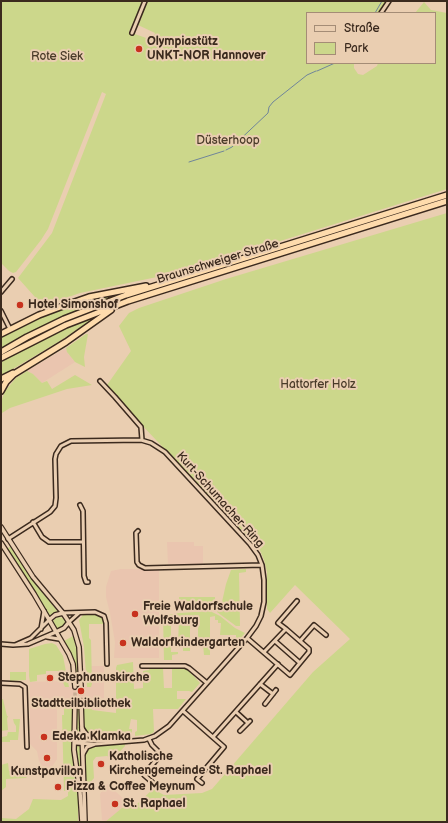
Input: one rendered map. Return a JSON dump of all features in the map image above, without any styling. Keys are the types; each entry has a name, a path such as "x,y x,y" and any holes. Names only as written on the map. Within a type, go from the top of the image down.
{"highway":[{"name":"Braunschweiger Straße","path":"1,352 27,337 64,319 126,295 447,195"},
{"name":"Braunschweiger Straße","path":"1,358 66,325 128,301 447,201"},
{"path":"1,334 40,315 88,297 164,283"},
{"path":"1,391 6,382 14,374 66,342 107,312 128,301"},
{"path":"1,379 23,368"}],"street":[{"path":"132,33 145,1"},
{"path":"382,12 389,1"},
{"path":"1,292 12,279"},
{"path":"1,311 10,330"},
{"path":"100,381 141,428 142,440"},
{"name":"Kurt-Schumacher-Ring","path":"8,539 50,512 55,506 55,459 61,446 71,441 142,440 151,443 165,452 250,544 258,555 262,565 264,580 262,611 256,626 247,638 163,731 149,739 95,744 82,742"},
{"path":"80,505 83,511 84,576 86,582 88,582"},
{"path":"33,522 42,537 49,542 83,542"},
{"path":"1,527 33,577 63,613 75,633 79,647 81,687"},
{"path":"138,531 136,533 137,562 145,568 262,565"},
{"path":"1,543 34,594 69,654 73,664 75,687"},
{"path":"247,638 290,675 309,652 309,650 278,623 297,601"},
{"path":"40,630 44,611"},
{"path":"13,645 32,638 55,615 63,613 95,612 104,616 106,623 107,664"},
{"path":"1,644 28,644 64,628 79,613"},
{"path":"300,641 314,625 326,635"},
{"path":"264,652 286,629"},
{"path":"45,637 59,639"},
{"path":"275,641 300,663"},
{"path":"213,737 278,664"},
{"path":"142,666 185,666 207,683"},
{"path":"1,684 20,684 25,687 27,747"},
{"path":"260,684 273,694"},
{"path":"265,704 276,690"},
{"path":"75,701 75,758 84,822"},
{"path":"81,701 84,822"},
{"path":"182,711 224,747 198,779 202,783"},
{"path":"236,712 249,722 240,731"},
{"name":"Kurt-Schumacher-Ring","path":"82,728 86,734 100,740"},
{"path":"149,739 152,745 161,754 144,775 152,782"},
{"name":"Kurt-Schumacher-Ring","path":"82,742 100,740 121,741"},
{"path":"75,742 82,742"},
{"path":"82,754 88,747 95,744"}],"shaded area":[{"path":"66,348 67,352 75,362 42,383 33,374 27,371"},
{"path":"167,542 194,542 194,546 203,546 203,564 168,564"},
{"name":"Freie Waldorfschule Wolfsburg","path":"121,569 159,569 159,658 114,658 115,642 106,597 106,587 111,571"},
{"path":"91,666 104,666 104,710 92,710 91,700 66,701 66,708 57,708 57,759 50,770 42,766 39,761 37,751 30,744 30,682 64,681 65,687 91,687"},
{"name":"St. Raphael","path":"107,784 132,806 122,809 106,821 102,820 100,794"}],"green space":[{"name":"Düsterhoop","path":"1,1 143,1 129,32 152,40 155,33 138,25 142,17 140,15 146,1 386,1 379,12 306,12 306,64 354,64 354,68 358,74 363,75 378,64 436,64 436,12 416,12 424,2 431,10 447,13 447,189 229,257 157,277 80,293 43,306 18,278 52,233 106,94 102,92 48,229 16,272 13,273 9,271 1,263"},
{"name":"Hattorfer Holz","path":"447,213 447,822 105,822 122,808 137,804 153,789 164,795 202,793 212,789 313,672 350,639 295,585 270,613 267,609 267,572 259,548 137,420 107,385 131,351 119,326 129,313 139,308 226,279"},
{"path":"123,294 63,317 1,349 1,336 40,317 89,300"},
{"path":"100,314 60,341 1,376 1,362 7,358 67,327"},
{"path":"88,334 84,357 85,367 75,362 67,352 66,348"},
{"path":"27,371 33,374 42,383 47,381 52,389 75,375 92,385 67,389 10,408 2,413 2,399 5,391 16,378"},
{"path":"11,546 31,578 58,612 50,617 7,549"},
{"path":"246,569 246,572 239,573 240,626 236,626 217,612 222,602 231,570"},
{"path":"179,597 215,597 215,609 179,610"},
{"path":"210,611 245,633 233,647 233,641 236,641 236,635 220,635 221,623 218,623 218,620 215,620 215,616 210,617 210,655 204,655 203,644 198,644 198,617 190,617 190,651 183,651 183,645 178,645 179,617 171,617 171,652 178,652 178,654 172,655 172,660 164,660 163,616 179,613"},
{"path":"94,614 102,617 105,624 89,624 92,684 91,687 87,687 84,647 79,620 83,615"},
{"path":"59,617 63,619 65,623 63,627 59,629 55,627 53,623 55,619"},
{"path":"73,636 77,652 78,687 75,663 71,652 64,641"},
{"path":"52,643 56,645 63,656 69,687 65,687 58,671 46,671 46,674 37,675 37,681 30,682 29,649"},
{"path":"133,662 134,689 143,688 143,671 149,670 150,668 163,668 164,688 172,688 172,668 185,668 200,683 192,692 177,691 177,699 186,699 178,709 153,709 154,732 151,734 135,736 135,732 137,731 137,720 131,719 129,729 132,729 132,736 124,736 125,746 113,759 107,756 96,757 93,761 94,778 78,804 78,822 1,822 1,818 16,819 29,809 33,799 61,800 68,796 68,791 64,791 62,715 64,715 64,708 66,707 65,701 92,700 92,710 116,713 117,665"},
{"path":"10,672 26,672 26,680 10,681"},
{"path":"1,699 3,699 8,716 8,730 1,731"},
{"path":"13,719 20,719 18,740 1,742 2,737 7,736 8,732 16,732 16,726"},
{"path":"8,763 9,771 13,771 13,769 30,769 31,772 26,778 6,779 6,787 1,791 1,765"}],"waterway":[{"path":"376,12 382,1"},
{"path":"317,71 333,64"},
{"path":"226,150 232,147 268,113 269,107 273,102 307,75 316,71"},
{"path":"189,162 224,151"}],"tunnel":[{"path":"75,687 75,701"},
{"path":"81,687 81,701"}],"place":[{"name":"Olympiastütz UNKT-NOR Hannover","path":"139,49"},
{"name":"Hotel Simonshof","path":"20,305"},
{"name":"Freie Waldorfschule Wolfsburg","path":"135,614"},
{"name":"Waldorfkindergarten","path":"123,643"},
{"name":"Stephanuskirche","path":"50,678"},
{"name":"Stadtteilbibliothek","path":"81,691"},
{"name":"Edeka Klamka","path":"44,737"},
{"name":"Kunstpavillon","path":"47,758"},
{"name":"Katholische Kirchengemeinde St. Raphael","path":"101,764"},
{"name":"Pizza & Coffee Meynum","path":"58,787"},
{"name":"St. Raphael","path":"115,804"}],"park label":[{"name":"Rote Siek","path":"57,57"}]}
